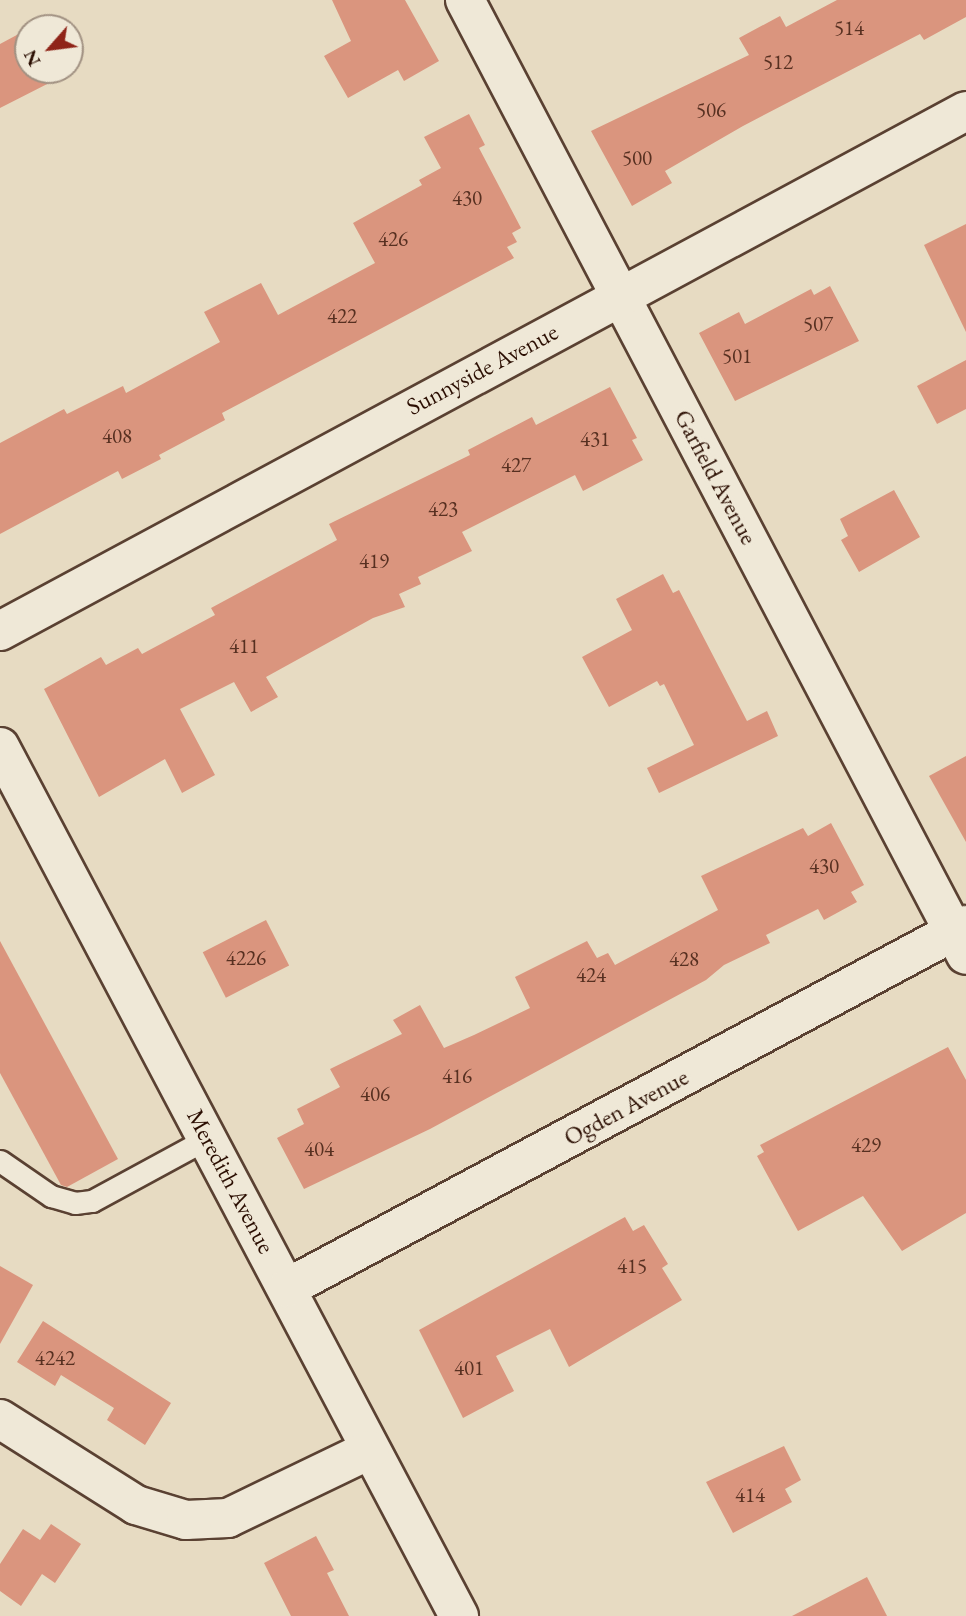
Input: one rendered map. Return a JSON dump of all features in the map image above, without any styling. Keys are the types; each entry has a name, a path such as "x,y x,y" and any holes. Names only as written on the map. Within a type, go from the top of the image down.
{"street":[{"name":"Garfield Avenue","path":"465,0 962,937"},
{"name":"Sunnyside Avenue","path":"0,631 966,111"},
{"name":"Meredith Avenue","path":"0,747 13,806 208,1138 369,1450 459,1616"},
{"name":"Ogden Avenue","path":"287,1288 962,937"},
{"path":"0,1419 136,1506 186,1520 228,1518 369,1450"}],"lane":[{"path":"0,1161 51,1196 75,1203 92,1201 208,1138"}],"building":[{"path":"332,0 405,0 439,61 404,81 398,70 348,98 324,56 351,41"},
{"path":"837,0 966,0 966,17 924,40 920,34 743,126 665,171 672,183 632,206 591,131 749,55 739,38 780,16 786,27"},
{"path":"14,36 14,84 47,84 0,108 0,44"},
{"path":"469,114 485,145 479,148 521,228 512,233 517,242 507,247 514,258 222,413 225,420 159,455 161,459 122,479 118,471 0,534 0,443 64,409 67,414 123,386 126,393 220,342 204,312 261,283 278,315 375,263 353,223 422,185 419,180 441,168 424,137"},
{"path":"966,224 966,332 924,245"},
{"path":"830,286 859,341 735,401 699,333 739,312 745,324 811,289 814,295"},
{"path":"966,360 966,409 937,424 917,386"},
{"path":"610,387 637,438 632,440 643,460 583,491 575,475 462,532 472,551 418,577 421,584 399,594 405,607 373,618 266,677 278,697 251,712 234,682 180,709 215,775 182,793 165,759 99,797 44,689 101,657 106,665 138,648 142,654 215,615 211,608 337,540 329,524 470,455 468,450 532,417 536,425"},
{"path":"894,490 920,537 859,572 841,540 848,536 840,519"},
{"path":"663,574 673,593 679,590 747,721 767,711 778,736 659,793 647,768 694,745 664,684 660,686 657,681 609,707 582,657 632,630 616,599"},
{"path":"966,756 966,842 929,776"},
{"path":"831,823 864,885 851,892 857,902 824,920 818,909 766,935 770,943 724,965 706,980 430,1129 304,1189 277,1138 304,1124 297,1109 340,1087 330,1069 402,1034 393,1020 420,1005 444,1048 474,1035 530,1008 515,977 587,941 597,958 608,953 615,965 718,910 701,876 803,828 808,836"},
{"path":"266,920 289,965 226,998 203,952"},
{"path":"0,941 118,1159 67,1187 61,1185 0,1073"},
{"path":"948,1047 966,1080 966,1213 902,1251 863,1196 798,1231 757,1156 764,1152 760,1145"},
{"path":"625,1217 633,1231 644,1225 668,1264 662,1268 682,1300 569,1367 550,1329 496,1356 514,1391 463,1418 419,1330"},
{"path":"0,1266 33,1285 0,1344"},
{"path":"43,1321 171,1403 145,1445 107,1420 114,1408 61,1375 55,1386 17,1362"},
{"path":"784,1446 801,1480 785,1489 792,1502 733,1533 706,1482"},
{"path":"51,1524 81,1544 55,1583 42,1574 21,1606 0,1591 0,1564 23,1529 40,1540"},
{"path":"316,1536 334,1570 327,1573 349,1616 291,1616 264,1563"},
{"path":"867,1577 887,1616 792,1616"}]}
